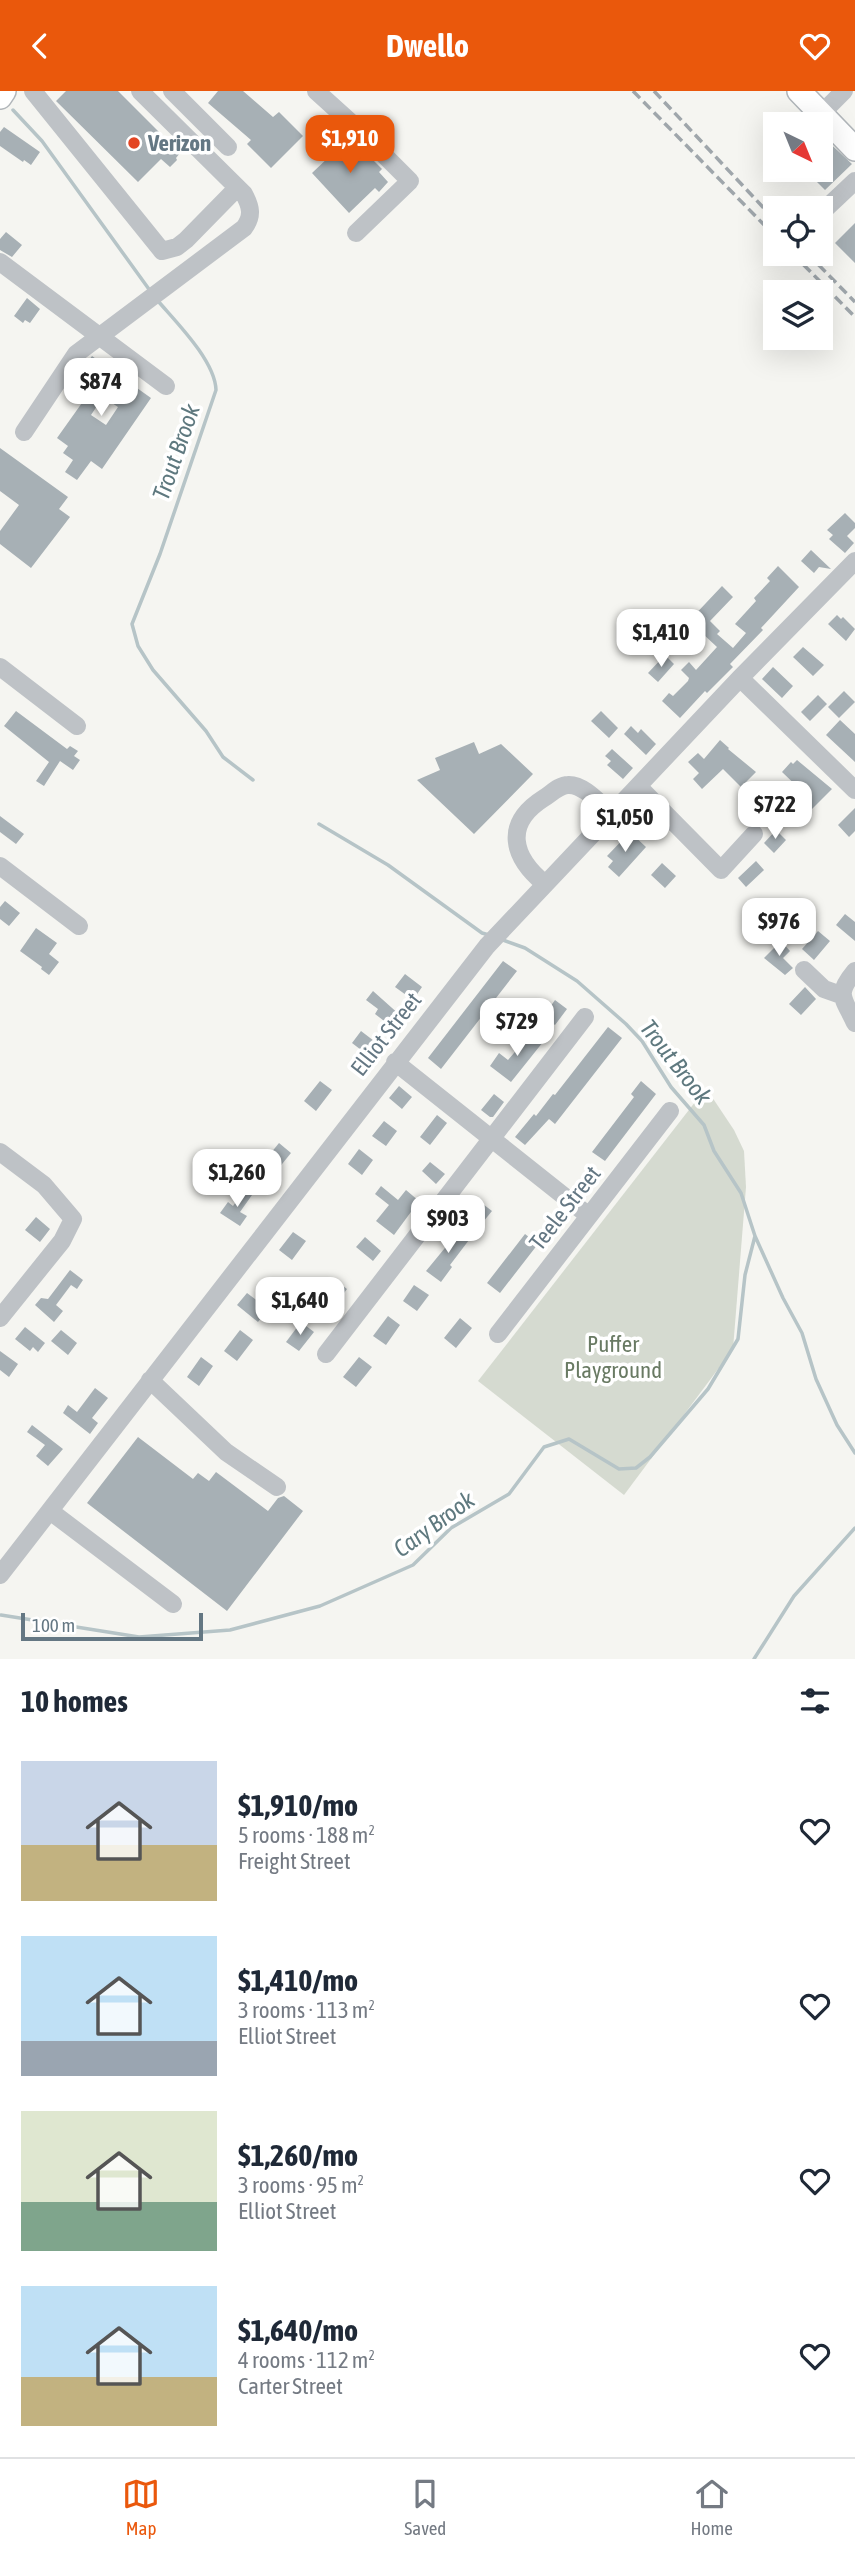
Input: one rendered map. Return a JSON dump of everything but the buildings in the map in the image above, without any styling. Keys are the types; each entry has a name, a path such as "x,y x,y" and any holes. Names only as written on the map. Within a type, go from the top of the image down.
{"main road":[{"path":"0,97 4,91"},
{"path":"799,91 819,112"},
{"path":"833,126 855,149"}],"street":[{"path":"33,91 159,249 164,251 181,244 237,188"},
{"path":"24,432 76,354 244,228 249,221 251,211 248,202 237,188 140,91"},
{"path":"172,91 228,147"},
{"path":"316,91 410,181 356,233"},
{"path":"823,112 839,92"},
{"path":"833,202 855,181"},
{"path":"181,244 196,264"},
{"path":"0,262 166,386"},
{"name":"Elliot Street","path":"0,1575 487,946 740,678 855,561"},
{"path":"0,667 77,726"},
{"path":"740,678 855,790"},
{"path":"545,884 525,865 519,856 516,843 521,818 528,809 558,788 567,785 577,787 612,814"},
{"path":"639,787 721,870 754,834"},
{"path":"0,866 79,926"},
{"path":"804,970 824,989 841,995"},
{"path":"855,971 844,984 841,995 855,1023"},
{"path":"326,1354 585,1017"},
{"path":"395,1062 589,1216"},
{"name":"Teele Street","path":"498,1334 670,1111"},
{"path":"0,1152 44,1185 73,1219 62,1241 0,1318"},
{"path":"150,1380 226,1452 277,1487"},
{"path":"50,1511 173,1604"}],"green space":[{"name":"Puffer Playground","path":"706,1088 734,1130 744,1151 746,1187 733,1349 624,1495 478,1381"}],"waterway":[{"name":"Trout Brook","path":"13,110 42,141 151,292"},
{"name":"Trout Brook","path":"158,301 202,355 214,379 216,390 160,554 132,624 138,646 153,670 206,731 223,757 253,780"},
{"name":"Trout Brook","path":"319,824 388,865 482,933 489,935"},
{"name":"Trout Brook","path":"503,940 525,948 577,981 626,1024 642,1041 671,1087 704,1125 714,1151 741,1193 755,1236 802,1333 816,1379 837,1425 855,1453"},
{"name":"Cary Brook","path":"1,1615 139,1637 230,1630 320,1606 413,1565 451,1528 509,1494 544,1447 569,1439 619,1469 636,1468 650,1457 708,1389 738,1339 745,1275 755,1236"},
{"path":"754,1659 794,1596 855,1528"}],"railway":[{"path":"633,91 763,224"},
{"path":"654,91 763,207"},
{"path":"805,266 855,317"},
{"path":"820,266 855,302"}],"place":[{"name":"Verizon","path":"134,143"}]}
